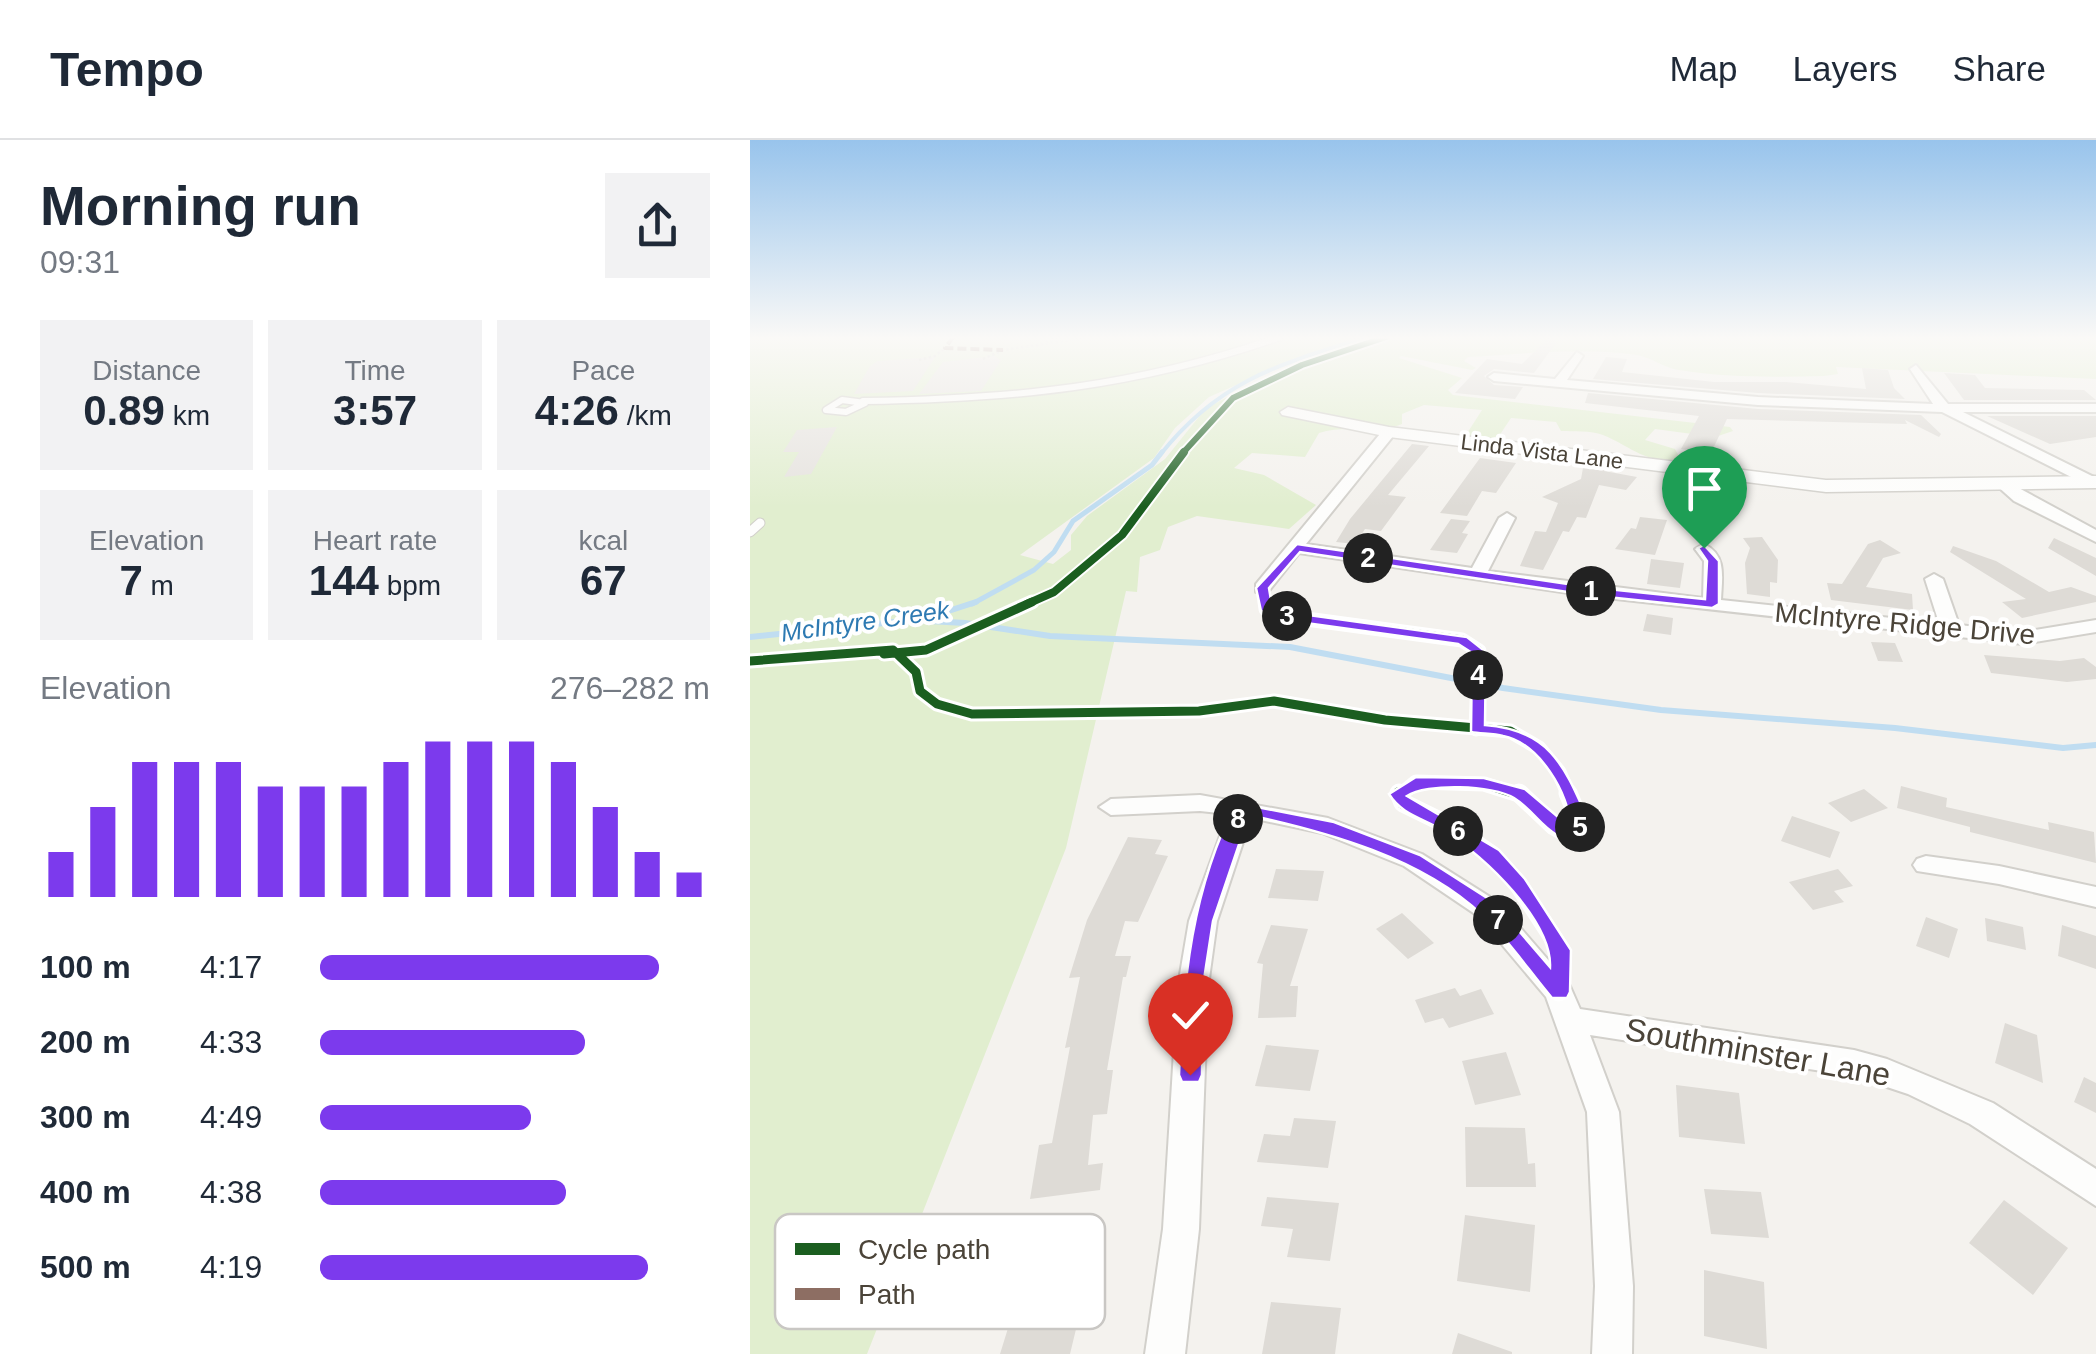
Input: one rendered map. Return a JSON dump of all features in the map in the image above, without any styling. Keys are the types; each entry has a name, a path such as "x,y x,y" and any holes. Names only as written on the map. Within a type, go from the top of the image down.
{"street":[{"path":"1679,394 1945,408 2096,408"},
{"path":"1930,394 1945,408 2094,482"},
{"name":"Linda Vista Lane","path":"1288,412 1388,432 1826,486 2094,482"},
{"path":"1262,588 1388,432"},
{"path":"2004,484 2020,498 2096,538"},
{"path":"1478,574 1507,518"},
{"name":"McIntyre Ridge Drive","path":"1297,548 1712,604 2024,638 2096,626"},
{"path":"1704,548 1713,561 1712,604"},
{"path":"1934,579 1951,630"},
{"path":"1111,807 1186,803 1242,808 1328,826 1382,846 1488,908 1559,992 1603,1112 1614,1286 1612,1354"},
{"path":"1164,1354 1181,1228 1193,986 1203,921 1242,808"},
{"path":"1926,864 1999,875 2096,897"},
{"name":"Southminster Lane","path":"1570,1020 1854,1063 1896,1074 2015,1132 2096,1190"}],"lane":[{"path":"863,401 862,407 846,412 825,408 842,400 974,400 1033,394"},
{"path":"750,532 760,523"}],"green space":[{"path":"750,394 1217,394 1175,428 1154,458 1020,555 1053,564 1071,550 1071,535 1087,516 1165,459 1206,408 1234,394 1452,394 1730,427 1733,431 1715,437 1655,429 1645,440 1675,449 1681,460 1669,461 1648,457 1598,433 1561,431 1556,422 1511,418 1495,442 1464,438 1482,410 1424,405 1402,414 1402,424 1392,427 1319,433 1305,457 1252,453 1234,468 1264,475 1316,505 1289,529 1197,516 1168,527 1160,550 1140,557 1137,592 1126,591 1066,848 922,1214 775,1214 775,1329 877,1329 867,1354 750,1354"}],"shaded area":[{"path":"837,427 811,474 784,477 799,452 783,452 797,430"}],"building":[{"path":"1462,394 1519,394 1515,399"},
{"path":"1588,394 1595,394 1758,409 1921,415 1941,434 1939,437 1905,420 1907,424 1727,419 1711,453 1681,449 1699,416 1585,403"},
{"path":"1774,394 1900,394 1905,399"},
{"path":"1959,394 2088,394 2096,400 1964,400"},
{"path":"1987,416 2096,416 2096,437 2050,444"},
{"path":"1412,444 1429,446 1388,495 1406,497 1381,531 1365,529 1355,544 1336,542 1350,519"},
{"path":"1480,458 1516,463 1496,493 1482,491 1467,516 1440,513"},
{"path":"1583,468 1605,468 1604,471 1637,477 1626,490 1599,485 1586,518 1577,517 1569,532 1563,531 1543,570 1520,566 1535,531 1546,532 1558,503 1542,497 1581,479"},
{"path":"1640,517 1667,520 1655,555 1615,549 1631,528 1636,529"},
{"path":"1451,519 1470,521 1462,533 1468,534 1457,553 1430,550"},
{"path":"1762,537 1778,560 1777,583 1770,582 1770,597 1747,594 1745,563 1750,548 1743,538"},
{"path":"2054,538 2096,558 2096,576 2048,548"},
{"path":"1880,540 1901,553 1883,558 1866,587 1912,594 1913,610 1831,600 1827,583 1842,584 1868,544"},
{"path":"1953,546 1996,561 2049,592 2071,587 2096,596 2096,602 2022,618 2002,602 2026,599 1950,552"},
{"path":"1651,559 1684,563 1680,588 1647,584"},
{"path":"1647,614 1673,618 1671,635 1643,631"},
{"path":"1871,642 1895,643 1903,662 1878,661"},
{"path":"1984,655 2060,661 2084,658 2096,667 2096,679 2067,682 1991,673"},
{"path":"1901,786 1947,798 1946,807 2049,830 2048,822 2094,832 2096,863 1970,832 1970,827 1897,808"},
{"path":"1864,789 1888,808 1851,822 1828,803"},
{"path":"1792,816 1840,832 1830,858 1781,841"},
{"path":"1128,837 1162,840 1155,854 1168,856 1138,922 1125,921 1115,956 1131,956 1123,977 1107,1070 1113,1070 1107,1114 1093,1115 1088,1165 1103,1163 1100,1190 1030,1199 1039,1145 1052,1143 1070,1047 1065,1048 1080,977 1069,978 1087,920"},
{"path":"1276,869 1324,871 1318,901 1268,898"},
{"path":"1838,869 1853,886 1834,891 1844,902 1813,910 1789,882"},
{"path":"1402,913 1434,943 1408,959 1376,929"},
{"path":"1926,917 1958,929 1949,958 1916,946"},
{"path":"1985,918 2023,927 2026,950 1987,941"},
{"path":"1271,925 1308,929 1290,986 1298,986 1296,1017 1258,1018 1263,964 1257,963"},
{"path":"2062,925 2096,936 2096,969 2058,956"},
{"path":"1455,988 1460,996 1481,989 1494,1014 1449,1028 1443,1018 1425,1023 1415,1000"},
{"path":"2005,1023 2037,1035 2043,1083 1995,1063"},
{"path":"1266,1045 1319,1050 1310,1091 1255,1086"},
{"path":"1506,1052 1521,1095 1475,1105 1462,1061"},
{"path":"2084,1077 2096,1083 2096,1113 2074,1102"},
{"path":"1676,1085 1739,1093 1745,1144 1679,1137"},
{"path":"1294,1118 1336,1121 1328,1168 1257,1162 1264,1134 1290,1136"},
{"path":"1465,1127 1525,1128 1528,1164 1535,1163 1536,1187 1466,1187"},
{"path":"1704,1189 1761,1192 1769,1238 1711,1234"},
{"path":"1267,1197 1339,1203 1330,1261 1287,1257 1293,1229 1261,1226"},
{"path":"2004,1200 2068,1248 2033,1295 1969,1243"},
{"path":"1465,1215 1535,1225 1530,1292 1457,1281"},
{"path":"1704,1270 1764,1282 1767,1349 1704,1336"},
{"path":"1271,1302 1341,1308 1335,1354 1262,1354"},
{"path":"1008,1329 1076,1329 1070,1354 1000,1354"},
{"path":"1458,1333 1512,1352 1512,1354 1452,1354"}],"waterway":[{"name":"McIntyre Creek","path":"1160,455 1182,430 1226,394"},
{"name":"McIntyre Creek","path":"975,602 1034,570 1054,552 1073,521 1152,465 1162,452"},
{"name":"McIntyre Creek","path":"930,617 975,602"},
{"name":"McIntyre Creek","path":"750,637 912,620"},
{"path":"912,620 965,623 1050,636 1290,647 1503,688 1661,710 1895,728 2063,748 2096,745"}],"cycle path":[{"path":"884,654 926,650 1054,592 1122,535 1172,465 1233,398 1242,394"},
{"path":"1262,588 1266,609 1284,616 1462,640 1479,651 1476,729"},
{"path":"750,661 893,650 916,672 920,691 937,704 972,714 1199,711 1274,701 1385,720 1510,731 1539,748 1559,772 1581,824 1579,832 1570,835 1554,826 1519,793 1484,784 1416,782 1398,794 1403,803 1450,826 1492,855 1518,884 1561,950 1559,992"}],"route":[{"path":"1190,1075 1193,986 1203,921 1242,808 1328,826 1413,860 1488,908 1559,992 1561,950 1518,884 1492,855 1450,826 1403,803 1398,794 1416,782 1484,784 1519,793 1554,826 1570,835 1578,832 1581,824 1558,772 1540,748 1510,731 1476,729 1479,652 1462,640 1284,616 1266,608 1262,588 1297,548 1588,591 1712,604 1713,561 1704,548"}]}
